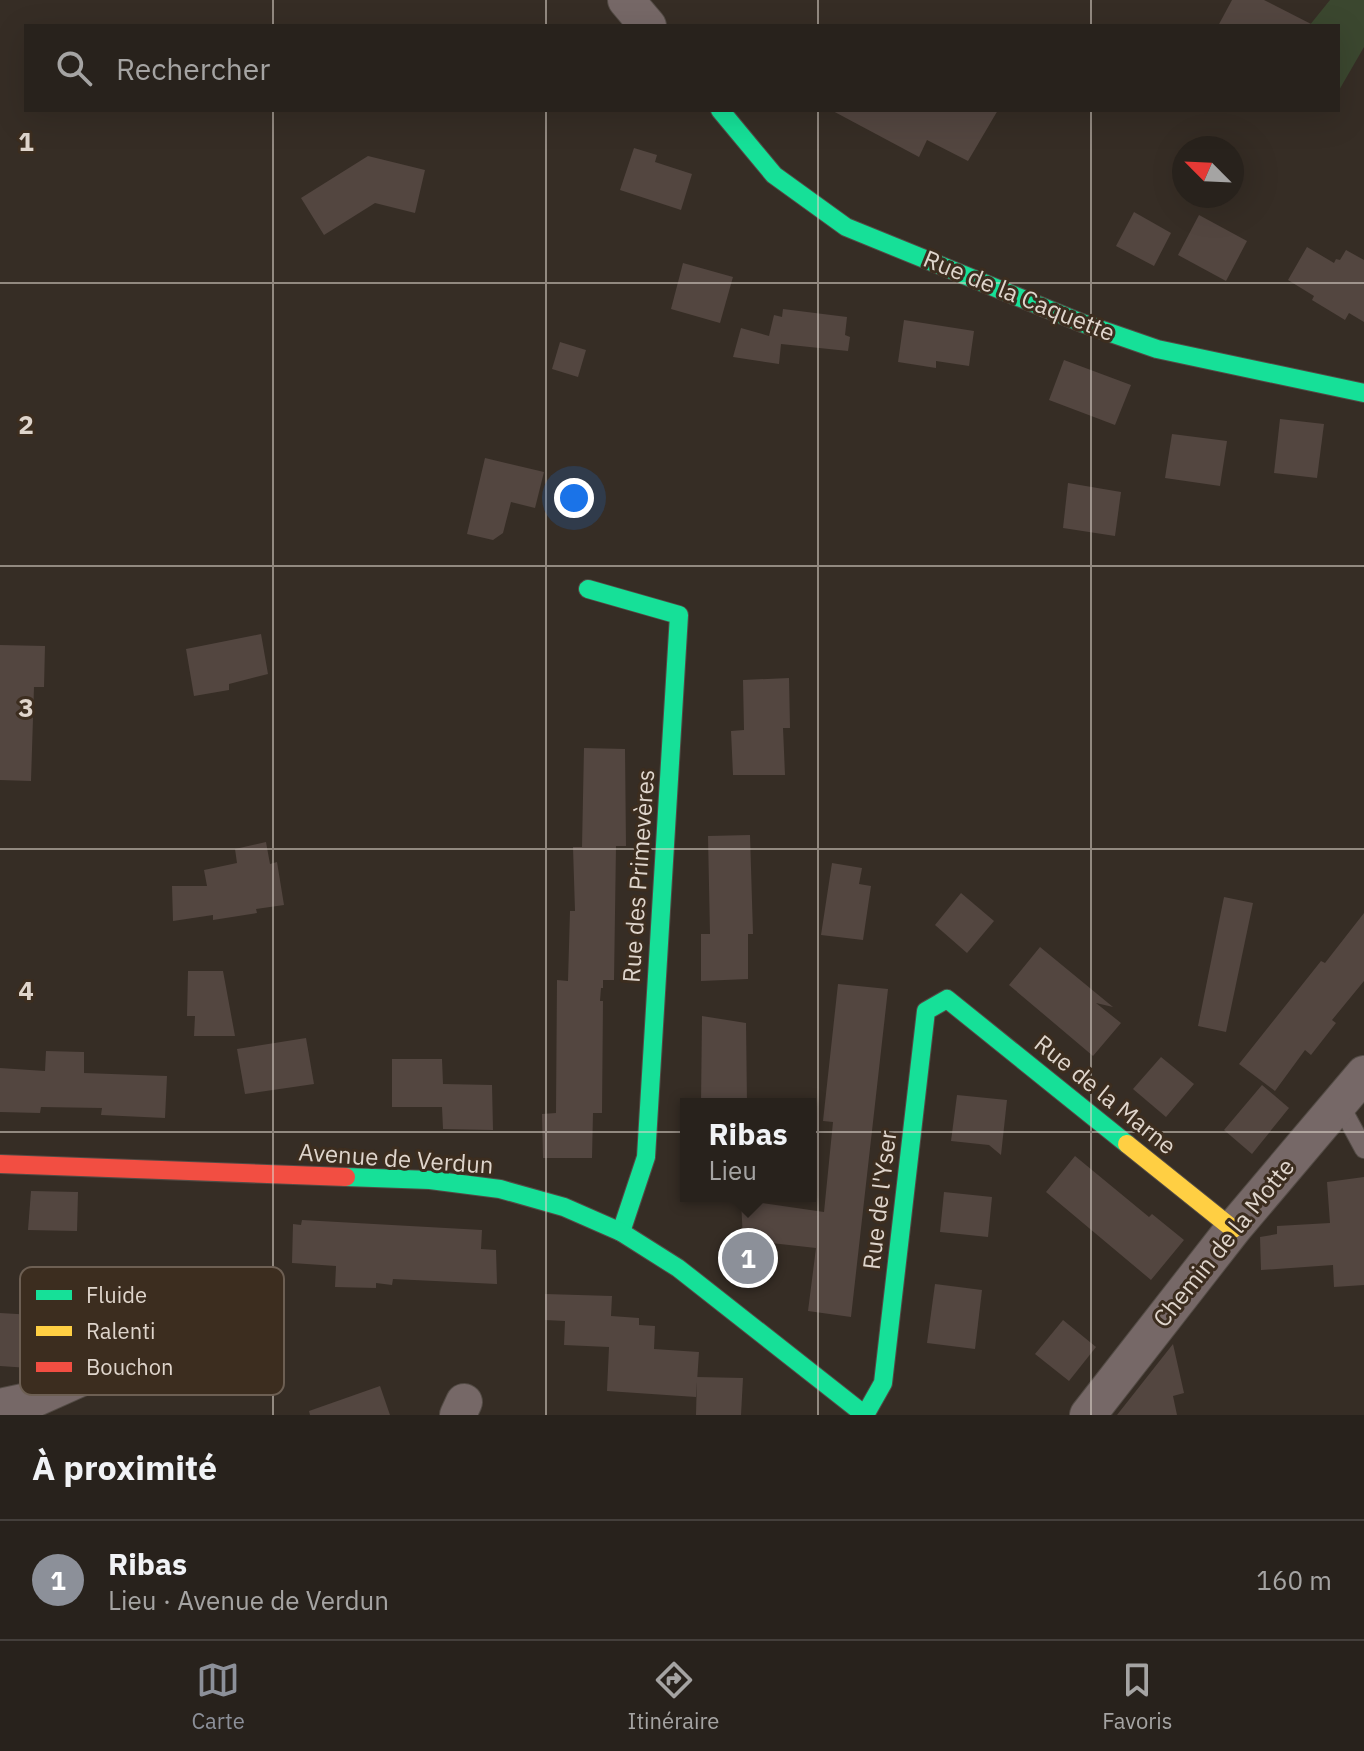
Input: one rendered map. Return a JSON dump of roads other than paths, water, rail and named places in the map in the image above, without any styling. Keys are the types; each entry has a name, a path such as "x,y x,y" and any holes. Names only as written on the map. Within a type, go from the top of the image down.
{"street":[{"path":"626,0 646,24"},
{"name":"Rue de la Caquette","path":"722,112 774,175 846,227 1082,323 1157,349 1364,393"},
{"name":"Rue des Primevères","path":"588,589 679,615 646,1157 621,1232"},
{"name":"Rue de la Marne","path":"947,999 1233,1229"},
{"name":"Rue de l'Yser","path":"865,1415 883,1383 926,1011 947,999"},
{"name":"Chemin de la Motte","path":"1088,1415 1233,1229 1364,1074"},
{"name":"Avenue de Verdun","path":"0,1164 430,1180 500,1189 564,1207 621,1232 678,1268 865,1415"},
{"path":"0,1407 43,1395"}],"lane":[{"path":"1339,1103 1364,1149"}],"place":[{"name":"Ribas","path":"748,1258"}]}
